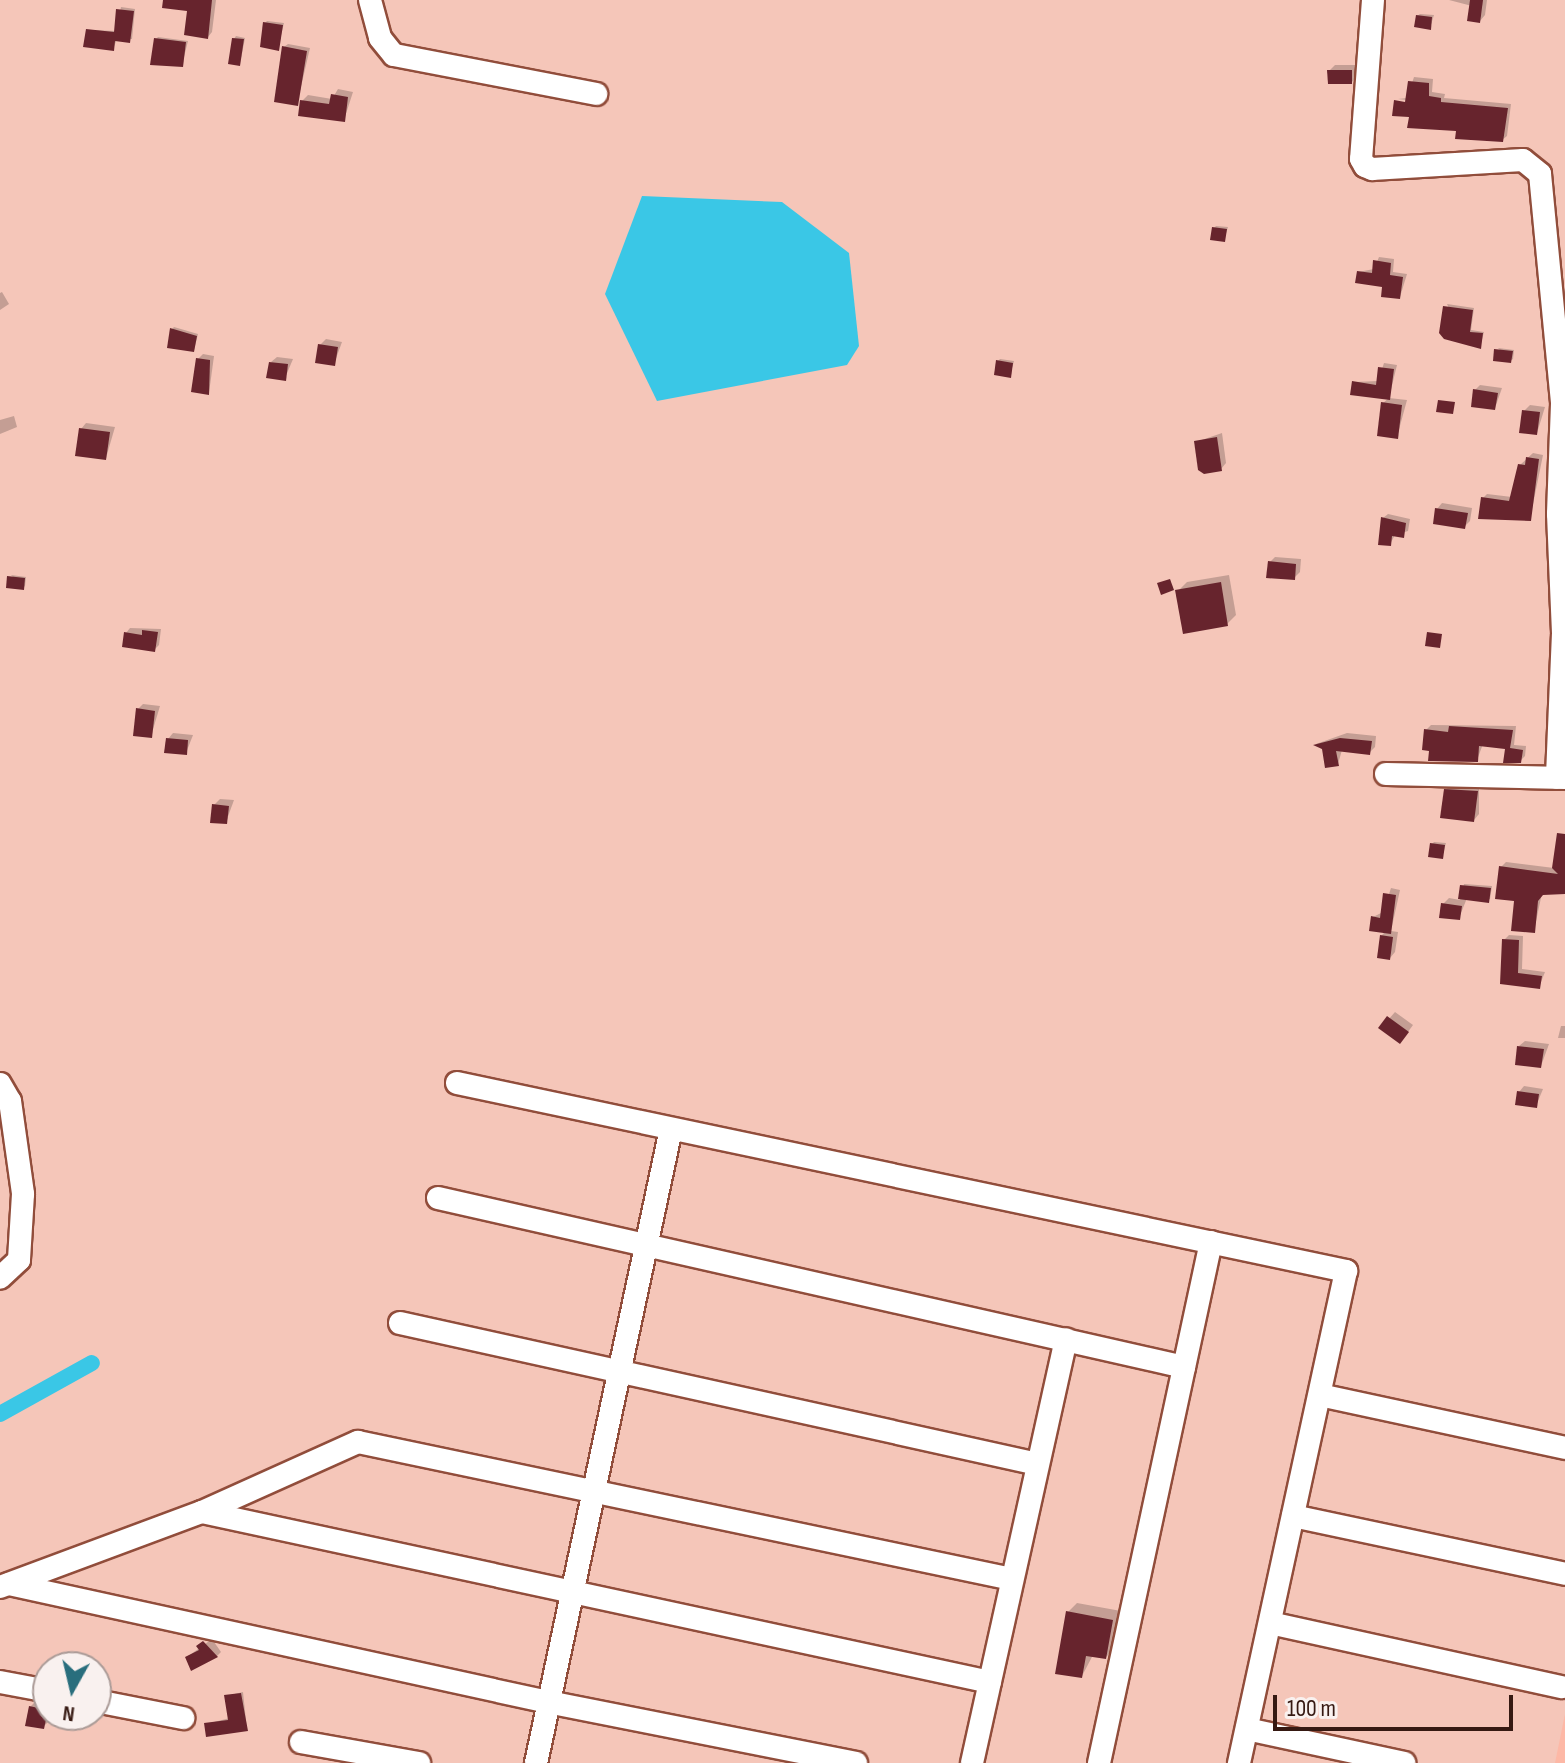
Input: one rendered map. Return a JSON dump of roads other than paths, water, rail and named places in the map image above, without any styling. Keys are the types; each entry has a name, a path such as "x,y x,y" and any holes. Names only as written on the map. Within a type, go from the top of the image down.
{"street":[{"path":"370,0 380,38 394,55 596,94"},
{"path":"1373,0 1361,159 1365,166 1523,160 1540,174 1562,404 1558,514 1563,633 1561,778 1386,774"},
{"path":"457,1083 1346,1271 1239,1763"},
{"path":"0,1084 10,1101 23,1194 19,1260 0,1278"},
{"path":"536,1763 671,1129"},
{"path":"438,1198 1184,1367"},
{"path":"1099,1763 1211,1242"},
{"path":"400,1323 620,1369 1038,1464"},
{"path":"972,1763 1066,1339"},
{"path":"1320,1395 1565,1448"},
{"path":"4,1585 202,1512 358,1442 1012,1579"},
{"path":"202,1512 990,1682"},
{"path":"1293,1516 1565,1574"},
{"path":"4,1585 548,1702 856,1763"},
{"path":"1270,1623 1562,1687"},
{"path":"0,1682 32,1688"},
{"path":"112,1704 183,1718"},
{"path":"1247,1729 1404,1763"},
{"path":"301,1742 419,1763"}],"water":[{"path":"642,196 782,202 849,253 859,346 847,365 657,401 605,294"}],"waterway":[{"path":"0,1414 92,1363"}]}
